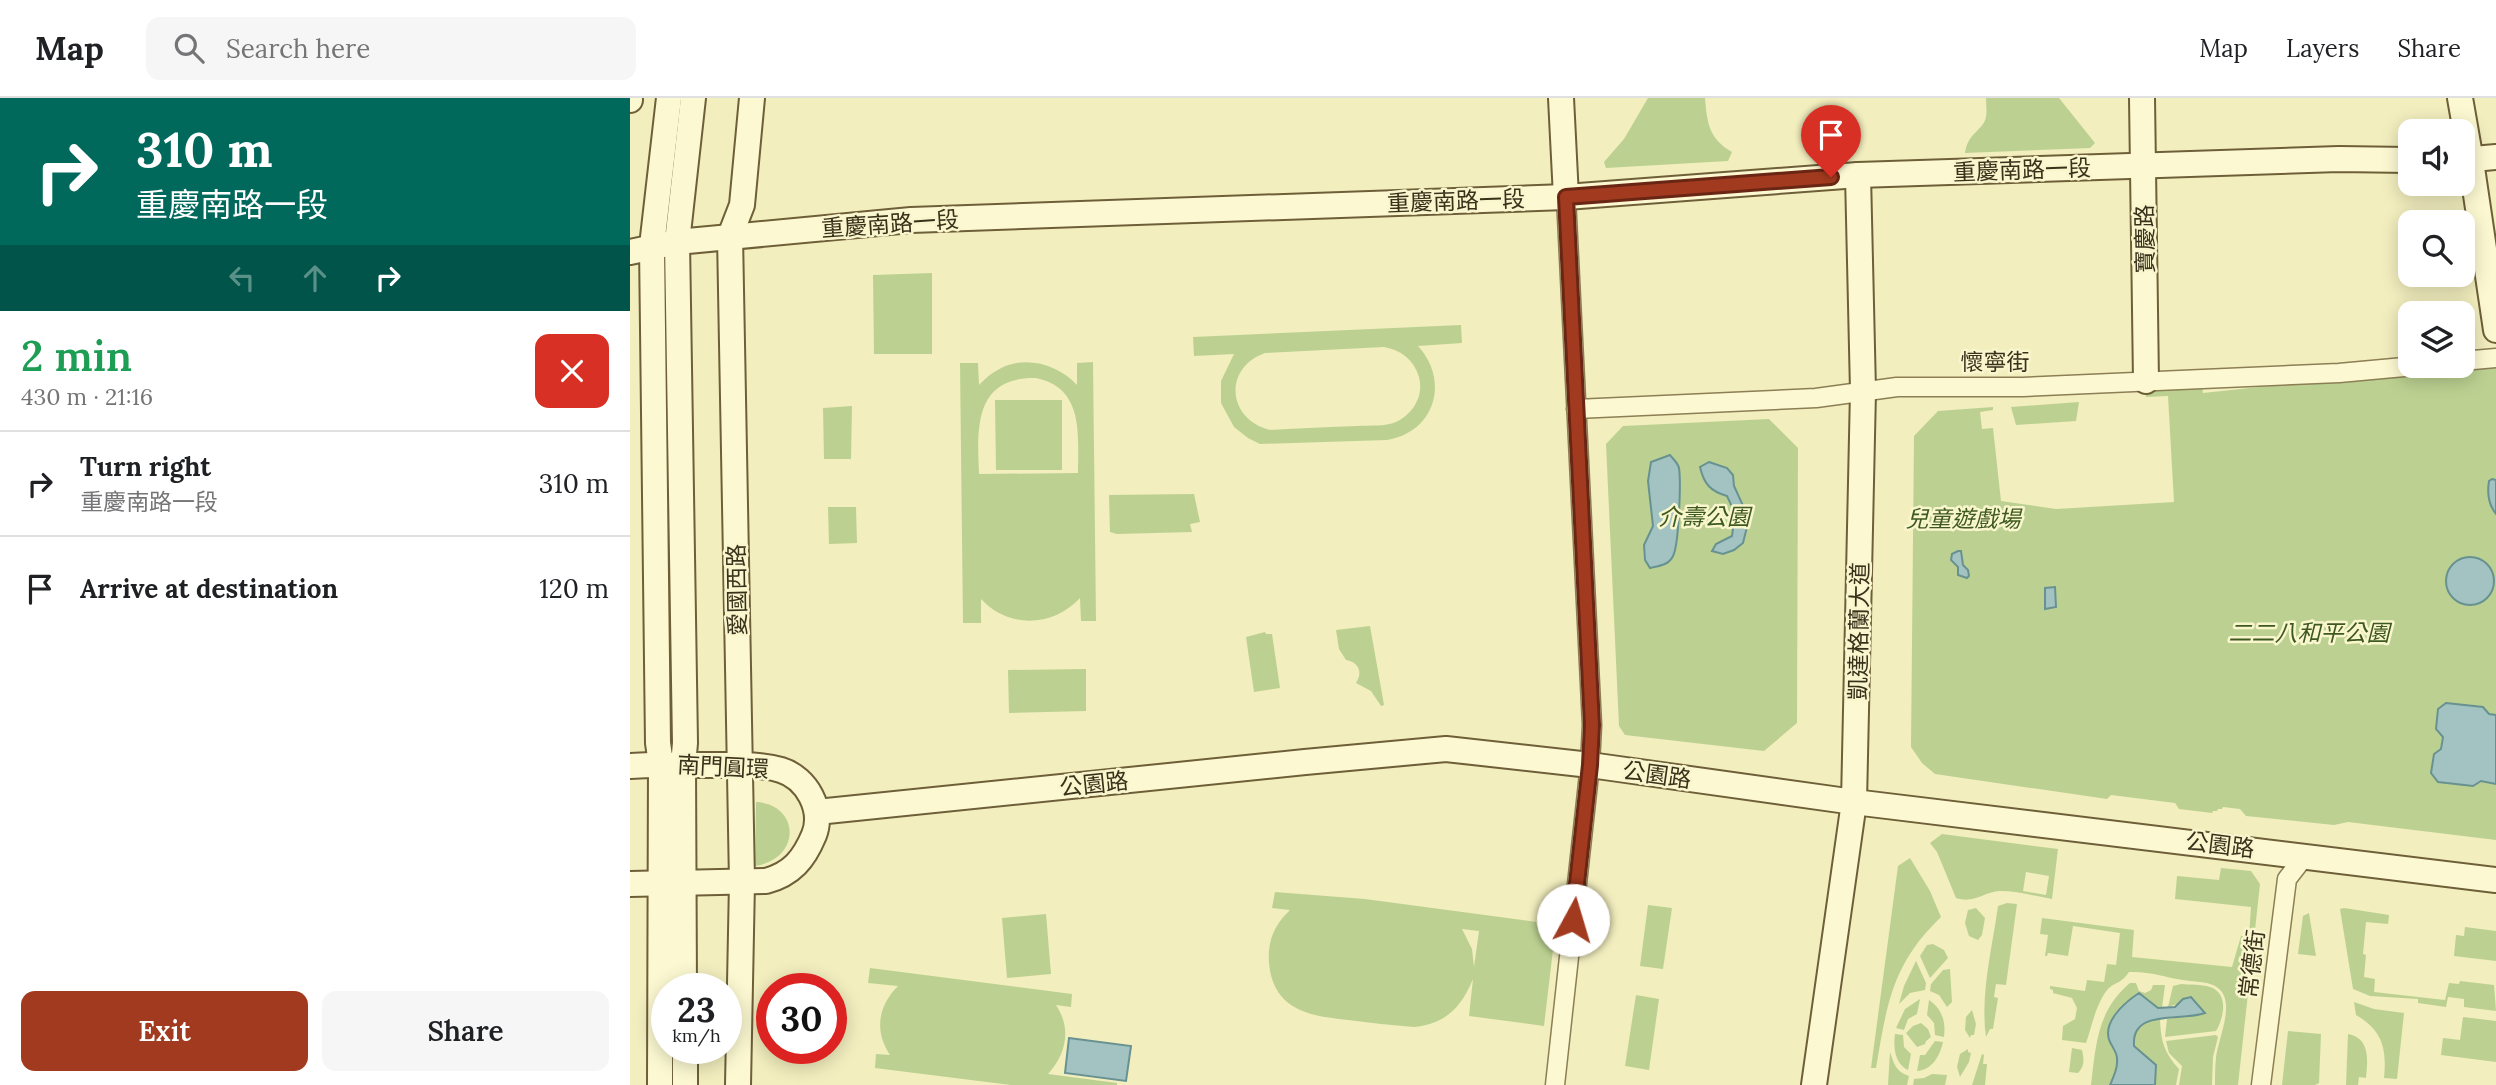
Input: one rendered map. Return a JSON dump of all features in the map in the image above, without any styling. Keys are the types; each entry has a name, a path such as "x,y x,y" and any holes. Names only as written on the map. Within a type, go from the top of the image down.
{"street":[{"path":"669,98 641,249 658,743 672,764"},
{"path":"660,1085 672,883 672,764 685,743 677,242 693,98"},
{"name":"愛國西路","path":"738,1085 742,882 730,236 742,205 752,98"},
{"path":"1555,1085 1590,765 1592,725 1561,98"},
{"name":"寶慶路","path":"2142,98 2146,381"},
{"path":"2460,98 2462,119"},
{"path":"2475,159 2496,157"},
{"name":"重慶南路一段","path":"641,249 730,236 911,220 1566,197 1858,175 2339,159 2398,160"},
{"name":"凱達格蘭大道","path":"1814,1085 1854,802 1863,391 1858,175"},
{"path":"2473,196 2496,331"},
{"path":"2475,360 2496,358"},
{"name":"懷寧街","path":"1576,409 1816,398 1897,387 2023,387 2339,373 2398,368"},
{"name":"公園路","path":"817,812 1425,750 1470,751 1854,802 2496,880"},
{"name":"南門圓環","path":"630,766 740,765 783,770 794,777 813,799 817,812"},
{"path":"630,884 766,881 781,877 798,864 816,829 817,812"},
{"name":"常德街","path":"2261,1085 2287,879 2305,856"},
{"path":"672,883 682,973"},
{"path":"685,1064 685,1085"}],"green space":[{"path":"1648,98 1705,98 1714,136 1732,152 1728,161 1606,168 1604,162 1624,139"},
{"path":"1986,98 2059,98 2095,143 2090,148 1965,153 1969,140 1984,122"},
{"path":"932,273 932,354 874,354 873,275"},
{"path":"1461,325 1462,343 1418,346 1428,360 1435,389 1426,416 1417,427 1403,435 1387,440 1260,444 1234,427 1221,403 1221,381 1234,354 1194,356 1193,337","holes":["1390,348 1410,361 1417,371 1420,384 1416,404 1402,419 1392,424 1270,430 1256,424 1238,405 1237,381 1242,370 1251,360 1265,353"]},
{"path":"1028,362 1060,371 1077,385 1077,363 1093,362 1096,621 1081,621 1080,598 1057,615 1031,621 1004,616 981,599 981,623 963,623 960,363 978,363 979,385 1006,366","holes":["1036,378 1052,383 1063,392 1075,415 1078,473 979,474 980,423 990,396 1001,386 1016,380"]},
{"name":"二二八和平公園","path":"2496,362 2496,840 2348,822 2334,825 2246,816 2240,809 2223,807 2212,813 2179,809 2175,803 2111,795 2107,799 1935,774 1922,763 1911,747 1914,436 1938,411 1993,407 1993,410 1980,412 1982,429 1993,428 2001,501 2056,509 2174,502 2168,396 2146,397 2145,390 2202,386 2203,393 2398,372 2398,378 2475,378 2475,364"},
{"path":"995,400 1062,400 1062,470 996,470"},
{"path":"2079,402 2076,421 2016,425 2011,407"},
{"path":"852,406 851,459 824,459 823,408"},
{"name":"介壽公園","path":"1769,419 1798,448 1797,723 1764,751 1625,735 1619,726 1606,444 1623,426"},
{"path":"1194,494 1200,522 1190,524 1192,532 1110,532 1109,495"},
{"path":"828,507 856,507 857,543 829,544"},
{"path":"1370,626 1384,705 1381,706 1371,691 1356,683 1358,669 1354,663 1346,660 1339,649 1336,630"},
{"path":"1265,632 1272,634 1280,688 1254,692 1246,637"},
{"path":"1086,669 1086,711 1009,713 1008,670"},
{"path":"756,802 771,805 781,812 790,832 788,843 781,853 770,861 755,866"},
{"path":"1942,834 2058,849 2052,899 2000,891 1968,900 1956,898 1937,852 1930,843","holes":["2026,872 2049,876 2046,895 2023,891"]},
{"path":"1910,858 1930,891 1941,917 1912,951 1894,986 1876,1068 1871,1068 1898,866"},
{"path":"2221,868 2251,871 2260,884 2238,1085 2215,1085 2216,1058 2226,1006 2219,989 2207,983 2129,972 2104,995 2086,1043 2062,1040 2063,1026 2075,1019 2077,1008 2072,998 2053,993 2050,986 2085,991 2087,980 2104,982 2107,964 2116,965 2120,933 2073,926 2068,956 2048,953 2045,956 2048,935 2040,934 2042,918 2134,930 2132,957 2232,967 2241,936 2249,937 2251,907 2175,899 2177,876 2219,880"},
{"path":"1275,892 1365,899 1544,923 1542,939 1554,941 1544,1026 1469,1016 1473,979 1451,1013 1425,1025 1414,1027 1307,1013 1286,1001 1272,979 1269,947 1280,921 1290,910 1272,908","holes":["1462,929 1479,931 1474,967 1472,949"]},
{"path":"2017,904 2006,985 1996,984 1994,997 1998,998 1993,1029 1990,1029 1986,1037 1984,1005 1990,955 1998,906"},
{"path":"1648,905 1672,908 1663,969 1640,966"},
{"path":"1976,908 1985,918 1982,935 1978,940 1969,936 1965,923 1968,910"},
{"path":"2340,909 2389,915 2388,924 2366,922 2364,977 2375,979 2374,992 2445,1000 2449,983 2459,984 2460,981 2494,985 2496,1011 2464,1007 2464,999 2448,997 2446,1007 2418,1003 2418,999 2370,996 2353,989"},
{"path":"2309,913 2316,956 2298,954 2303,916"},
{"path":"1046,914 1051,974 1007,978 1002,918"},
{"path":"2465,927 2496,931 2496,961 2454,956 2456,935 2464,936"},
{"path":"1933,944 1944,950 1948,958 1930,978 1920,956 1927,945"},
{"path":"1916,961 1926,983 1925,990 1910,993 1899,1004 1904,986"},
{"path":"870,968 1072,994 1071,1007 1056,1005 1064,1023 1065,1041 1059,1058 1048,1074 1117,1085 1011,1085 875,1068 876,1054 890,1055 882,1037 880,1019 886,1002 898,986 868,983"},
{"path":"1950,969 1952,1002 1947,1007 1939,995 1930,991 1931,984 1943,970"},
{"path":"2130,983 2136,983 2139,991 2145,993 2151,990 2153,985 2165,985 2162,1008 2158,1008 2148,999 2126,1001 2109,1026 2108,1036 2116,1052 2117,1061 2110,1085 2091,1085 2097,1042 2104,1017"},
{"path":"2173,986 2207,986 2220,995 2223,1013 2216,1031 2165,1037 2167,1019 2203,1014 2181,1003 2168,1007"},
{"path":"1636,995 1659,999 1649,1070 1625,1066"},
{"path":"1920,999 1917,1014 1908,1019 1904,1030 1896,1028 1905,1009"},
{"path":"1929,1000 1942,1016 1944,1037 1935,1035 1934,1023 1927,1015"},
{"path":"2354,1002 2374,1009 2404,1013 2397,1079 2384,1078 2385,1058 2381,1041 2372,1027 2356,1015"},
{"path":"1972,1010 1976,1024 1974,1035 1970,1038 1965,1030 1966,1017"},
{"path":"2463,1017 2496,1021 2496,1062 2441,1055 2443,1038 2460,1040"},
{"path":"2153,1019 2160,1019 2164,1046 2179,1069 2176,1085 2155,1085 2152,1061 2134,1046 2138,1029"},
{"path":"1921,1023 1928,1029 1931,1037 1925,1044 1917,1047 1906,1033"},
{"path":"2288,1031 2321,1034 2319,1083 2282,1085"},
{"path":"1895,1034 1903,1035 1904,1047 1911,1054 1908,1070 1900,1064 1896,1055"},
{"path":"2348,1034 2360,1040 2366,1051 2366,1078 2359,1077 2358,1085 2346,1085"},
{"path":"2216,1035 2218,1037 2213,1057 2212,1085 2179,1085 2182,1066 2169,1053 2166,1041"},
{"path":"1935,1041 1943,1042 1937,1057 1927,1068 1917,1071 1920,1055 1925,1055"},
{"path":"2072,1048 2082,1050 2083,1062 2078,1073 2069,1072"},
{"path":"1968,1049 1971,1053 1969,1062 1960,1077 1957,1067 1960,1054"},
{"path":"1890,1052 1898,1070 1909,1076 1907,1085 1888,1085"},
{"path":"1982,1054 1983,1064 1987,1064 1985,1085 1972,1085"},
{"path":"1932,1074 1947,1075 1945,1085 1913,1085 1914,1079"}],"water":[{"path":"1670,455 1678,465 1680,475 1677,539 1669,561 1650,568 1645,560 1644,545 1653,526 1648,481 1651,462"},
{"path":"1709,462 1727,468 1733,475 1734,486 1745,510 1747,527 1743,543 1723,554 1712,551 1716,544 1732,536 1735,513 1727,496 1712,489 1704,478 1700,467"},
{"path":"2496,480 2496,514 2488,494 2489,481"},
{"path":"1961,551 1963,565 1968,570 1967,578 1958,575 1958,567 1951,560 1952,554"},
{"path":"2470,557 2487,564 2494,581 2487,598 2470,605 2453,598 2446,581 2453,564"},
{"path":"2055,587 2056,607 2045,609 2045,588"},
{"path":"2446,703 2483,707 2489,714 2496,715 2496,784 2481,781 2473,786 2438,782 2431,773 2434,754 2441,749 2443,737 2436,729 2438,709"},
{"path":"2139,993 2158,1008 2175,1007 2183,999 2191,997 2205,1013 2149,1021 2140,1026 2135,1034 2134,1046 2156,1065 2155,1085 2110,1085 2117,1060 2108,1035 2109,1028 2121,1007"},
{"path":"1069,1038 1131,1046 1126,1081 1065,1073"}],"route":[{"path":"1573,920 1592,725 1566,197 1831,177"}],"park label":[{"name":"兒童遊戲場","path":"1963,519"}]}
